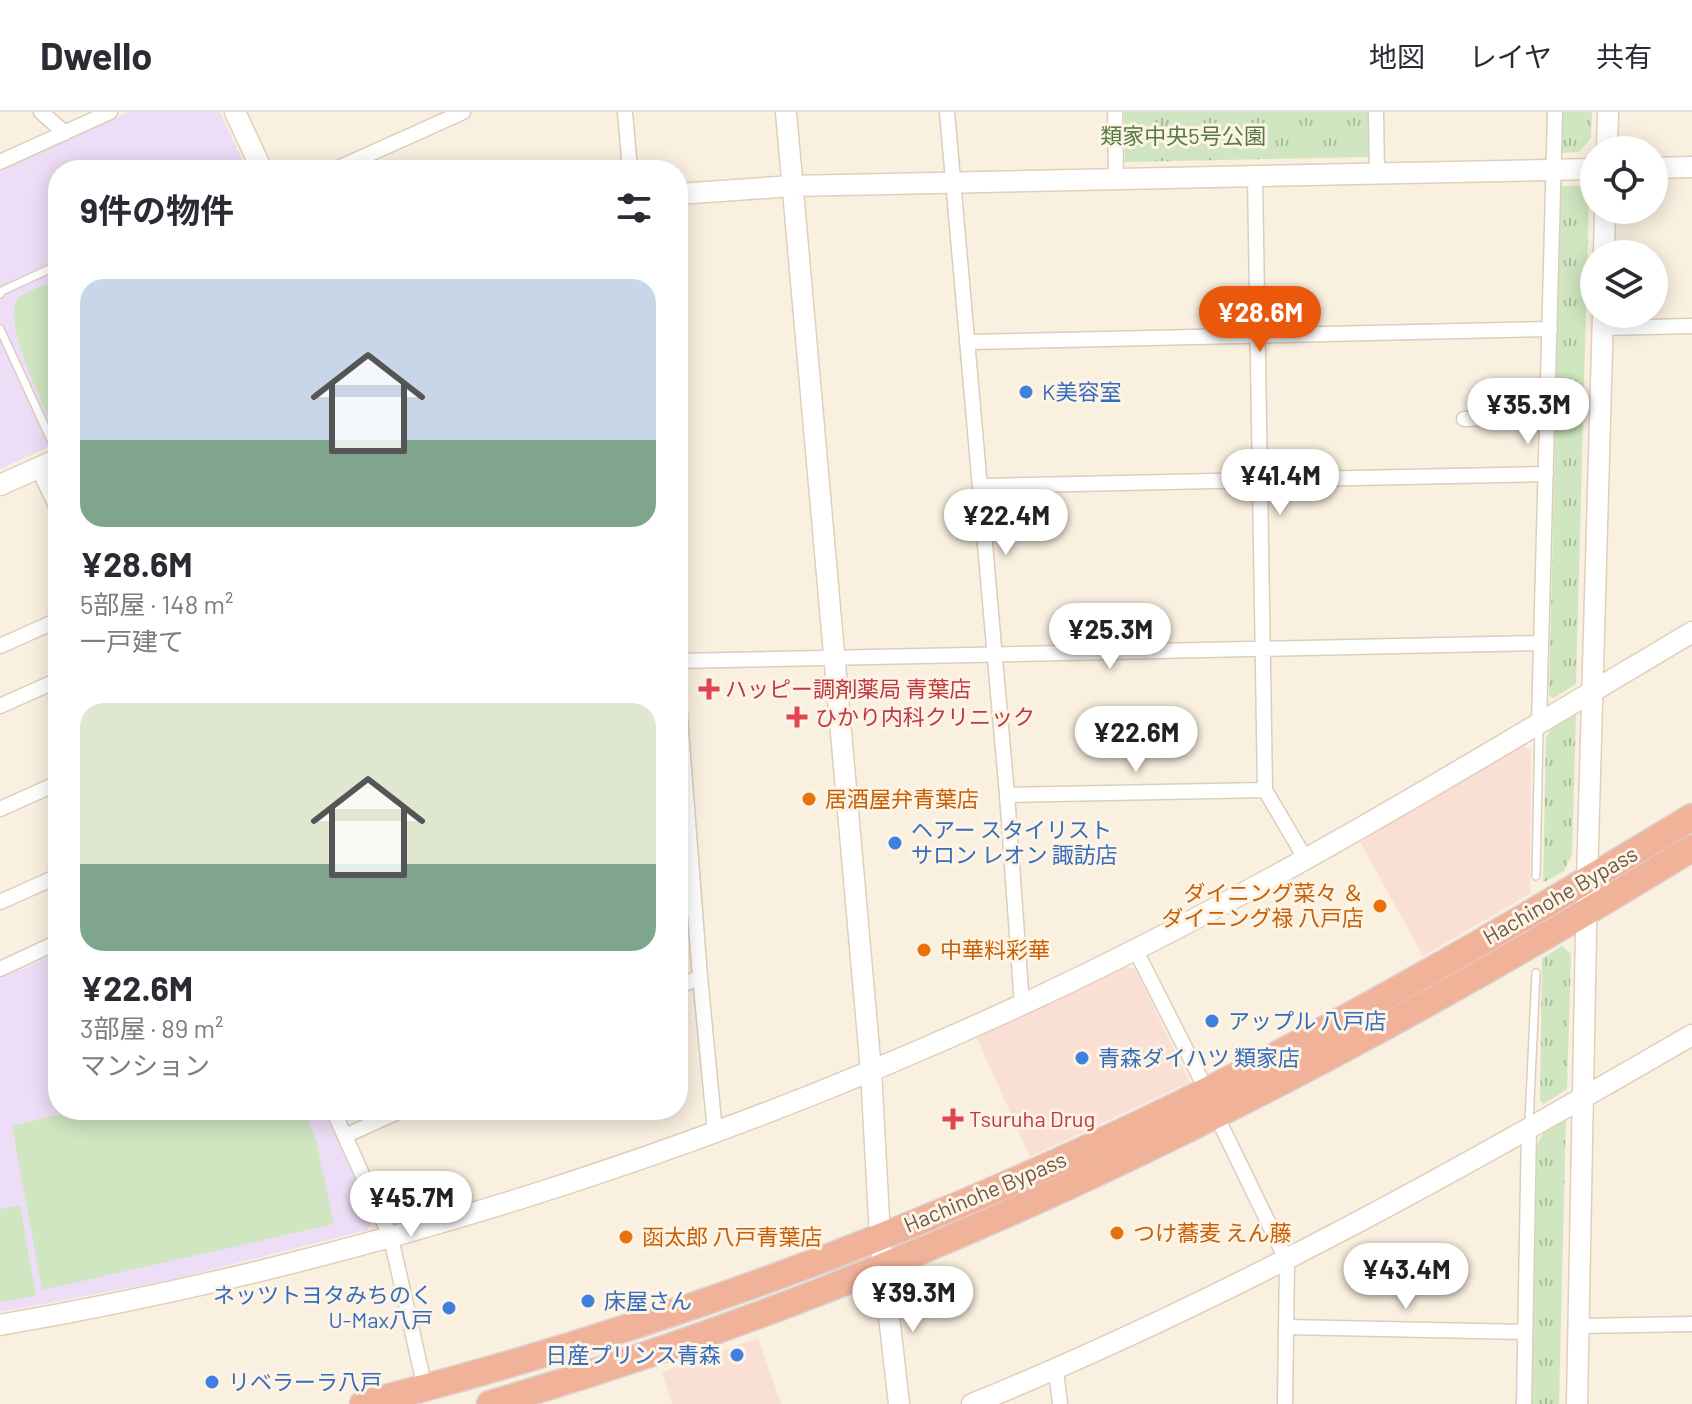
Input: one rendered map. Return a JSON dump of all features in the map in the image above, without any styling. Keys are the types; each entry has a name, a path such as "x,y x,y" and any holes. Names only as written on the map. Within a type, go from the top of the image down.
{"highway":[{"name":"Hachinohe Bypass","path":"363,1404 630,1326 880,1237 1066,1158 1212,1103 1372,1004 1692,817"},
{"name":"Hachinohe Bypass","path":"490,1404 606,1371 884,1269 1212,1103 1380,1029 1588,912 1692,848"}],"street":[{"path":"41,112 65,133"},
{"path":"0,162 110,112"},
{"path":"235,112 254,160"},
{"path":"356,160 463,112"},
{"path":"625,112 629,160"},
{"path":"786,112 871,1071 880,1237 899,1404"},
{"path":"947,112 969,342 1022,1005"},
{"path":"1115,112 1116,179"},
{"path":"1376,112 1377,174"},
{"path":"1539,724 1555,112"},
{"path":"1607,136 1608,112"},
{"path":"1668,168 1692,167"},
{"path":"688,193 792,186 1580,169"},
{"path":"1255,176 1265,790 1305,858"},
{"path":"1668,325 1692,326"},
{"path":"1577,1404 1587,880 1603,328"},
{"path":"969,342 1550,329"},
{"path":"1464,419 1548,416"},
{"path":"0,485 48,462"},
{"path":"38,468 48,489"},
{"path":"981,486 1546,474"},
{"path":"0,646 48,624"},
{"path":"0,1325 177,1291 391,1238 554,1189 715,1132 871,1071 1022,1005 1135,949 1305,858 1692,632"},
{"path":"688,661 1540,643"},
{"path":"0,706 48,684"},
{"path":"0,809 48,787"},
{"path":"1007,795 1265,790"},
{"path":"688,868 715,1132"},
{"path":"0,902 48,880"},
{"path":"0,969 48,947"},
{"path":"1135,949 1287,1261 1285,1404"},
{"path":"688,982 700,977"},
{"path":"972,1404 1056,1370 1287,1261 1417,1192 1692,1035"},
{"path":"338,1120 391,1238 425,1388"},
{"path":"345,1136 380,1120"},
{"path":"1524,1404 1529,1128"},
{"path":"1579,1326 1692,1324"},
{"path":"1286,1327 1525,1332"},
{"path":"1056,1370 1060,1404"}],"lane":[{"path":"0,294 48,270"},
{"path":"0,329 48,435"},
{"path":"1536,876 1539,724"},
{"path":"1529,1128 1536,973"}],"shaded area":[{"path":"129,112 220,112 242,160 48,160 48,447 0,469 0,171"},
{"path":"1521,744 1531,751 1530,894 1423,956 1358,838"},
{"path":"48,957 48,1120 329,1120 374,1221 367,1230 174,1279 0,1312 0,979"},
{"name":"青森ダイハツ 類家店","path":"1124,966 1135,969 1190,1082 1030,1157 975,1034"},
{"name":"日産プリンス青森","path":"758,1338 781,1404 672,1404 662,1372"}],"green space":[{"name":"類家中央5号公園","path":"1124,112 1368,112 1369,157 1125,162"},
{"path":"1562,112 1592,112 1591,136 1580,136 1580,151 1561,153"},
{"path":"1561,186 1579,186 1580,224 1588,224 1588,240 1580,240 1580,328 1586,328 1576,684 1554,698 1549,696"},
{"path":"48,284 48,415 27,366 15,325 14,309 18,298"},
{"path":"1576,714 1572,854 1564,871 1543,883 1546,737 1552,728"},
{"path":"1562,946 1571,954 1567,1089 1544,1104 1540,1101 1542,958"},
{"path":"48,1117 48,1120 307,1120 316,1140 334,1224 42,1290 12,1126"},
{"path":"1566,1118 1559,1404 1532,1404 1537,1145 1544,1131"},
{"path":"20,1205 36,1296 0,1302 0,1209"}],"place":[{"name":"K美容室","path":"1026,392"},
{"name":"ハッピー調剤薬局 青葉店","path":"709,689"},
{"name":"ひかり内科クリニック","path":"797,717"},
{"name":"居酒屋弁青葉店","path":"809,799"},
{"name":"ヘアー スタイリスト サロン レオン 諏訪店","path":"895,843"},
{"name":"ダイニング菜々 ＆ ダイニング禄 八戸店","path":"1380,906"},
{"name":"中華料彩華","path":"924,950"},
{"name":"アップル 八戸店","path":"1212,1021"},
{"name":"青森ダイハツ 類家店","path":"1082,1058"},
{"name":"Tsuruha Drug","path":"953,1119"},
{"name":"つけ蕎麦 えん藤","path":"1117,1233"},
{"name":"函太郎 八戸青葉店","path":"626,1237"},
{"name":"床屋さん","path":"588,1301"},
{"name":"ネッツトヨタみちのく U-Max八戸","path":"449,1308"},
{"name":"日産プリンス青森","path":"737,1355"},
{"name":"リベラーラ八戸","path":"212,1382"}]}
